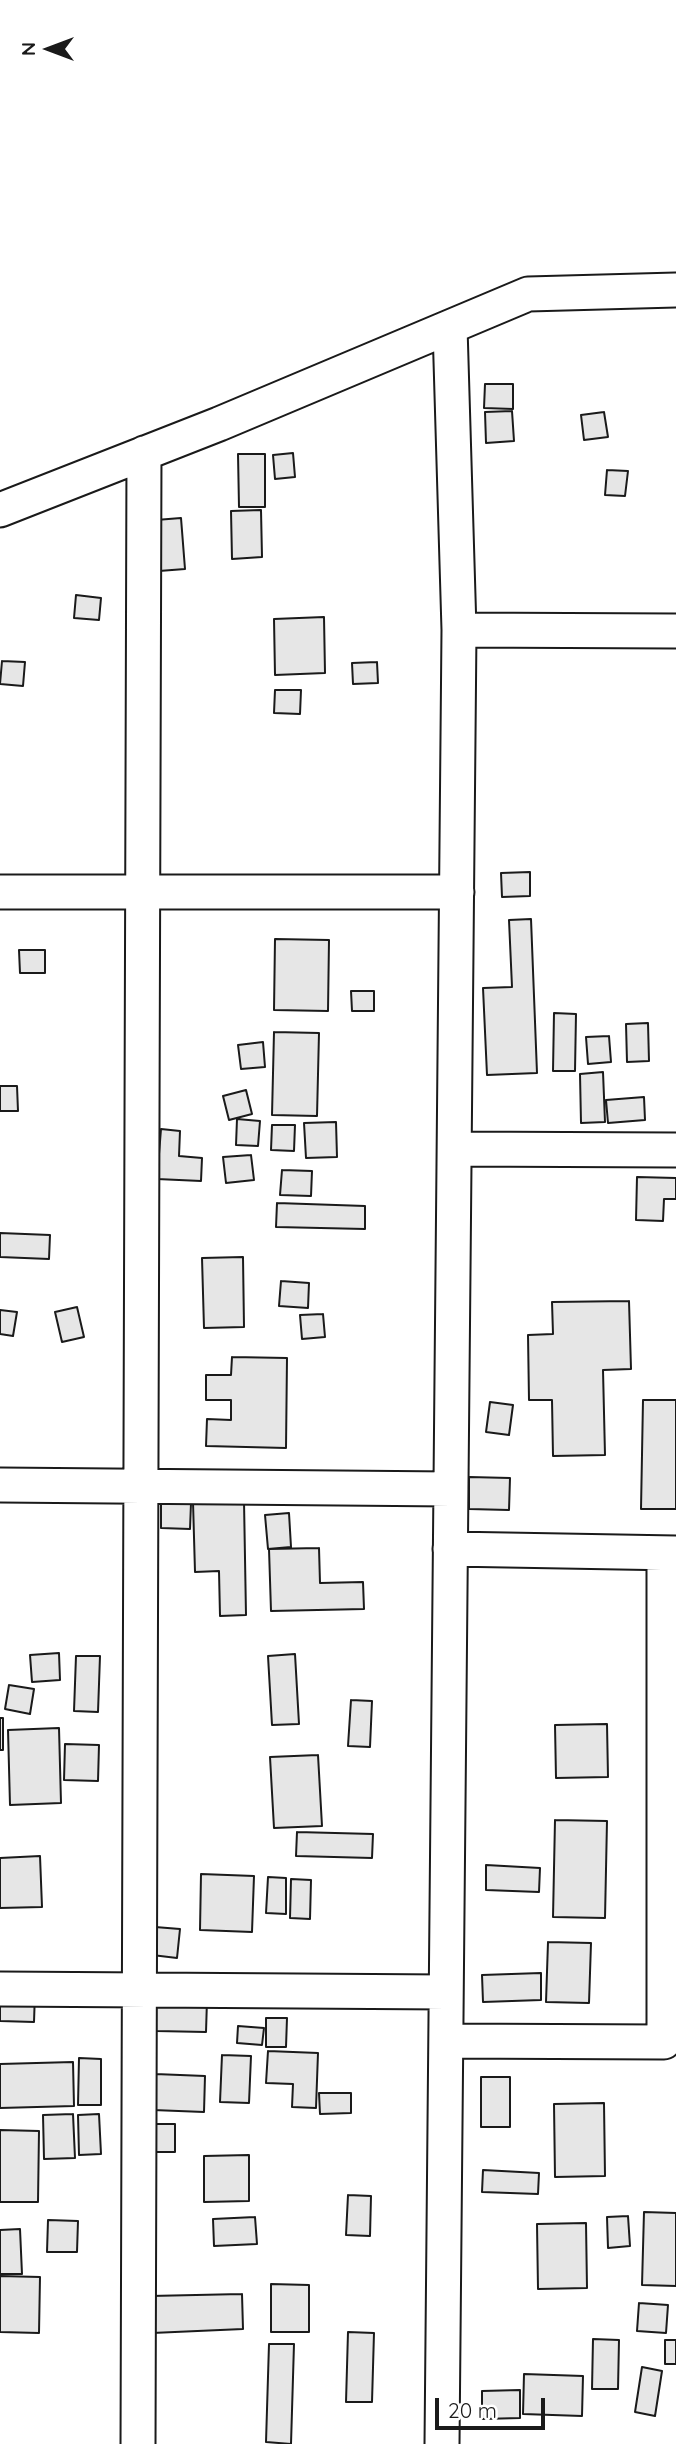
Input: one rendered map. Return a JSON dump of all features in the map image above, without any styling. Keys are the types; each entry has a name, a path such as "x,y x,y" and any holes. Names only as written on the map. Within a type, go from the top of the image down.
{"street":[{"path":"0,510 528,294 676,290"},
{"path":"442,2444 459,630 450,327"},
{"path":"138,2444 144,453"},
{"path":"459,630 676,631"},
{"path":"0,892 457,892"},
{"path":"455,1149 676,1150"},
{"path":"0,1485 451,1489"},
{"path":"446,2041 664,2042 670,1934 670,1553 450,1549"},
{"path":"0,1989 446,1992"}],"building":[{"path":"485,384 513,384 513,409 484,408"},
{"path":"512,411 514,441 486,443 485,412"},
{"path":"604,412 608,437 584,440 581,415"},
{"path":"293,453 295,477 275,479 273,455"},
{"path":"238,454 265,454 265,507 239,507"},
{"path":"607,470 628,471 625,496 605,495"},
{"path":"261,510 262,557 232,559 231,511"},
{"path":"181,518 185,569 159,571 156,520"},
{"path":"76,595 101,598 99,620 74,618"},
{"path":"324,617 325,673 275,675 274,619"},
{"path":"2,661 25,662 23,686 0,684"},
{"path":"377,662 378,683 353,684 352,663"},
{"path":"275,690 301,690 300,714 274,713"},
{"path":"530,872 530,896 502,897 501,873"},
{"path":"531,919 537,1073 487,1075 483,988 512,987 509,920"},
{"path":"275,939 329,940 328,1011 274,1010"},
{"path":"19,950 45,950 45,973 20,973"},
{"path":"351,991 374,991 374,1011 352,1011"},
{"path":"554,1013 576,1014 575,1071 553,1071"},
{"path":"648,1023 649,1061 627,1062 626,1024"},
{"path":"274,1032 319,1033 317,1116 272,1115"},
{"path":"609,1036 611,1062 588,1064 586,1037"},
{"path":"263,1042 265,1067 241,1069 238,1045"},
{"path":"603,1072 605,1122 581,1123 580,1074"},
{"path":"0,1086 17,1086 18,1111 0,1111"},
{"path":"246,1090 252,1114 229,1120 223,1096"},
{"path":"644,1097 645,1120 608,1123 606,1100"},
{"path":"237,1119 260,1121 258,1146 236,1145"},
{"path":"336,1122 337,1157 306,1158 304,1123"},
{"path":"272,1125 295,1125 294,1151 271,1150"},
{"path":"161,1129 180,1131 179,1156 202,1158 201,1181 157,1179"},
{"path":"251,1155 254,1180 226,1183 223,1157"},
{"path":"282,1170 312,1171 311,1196 280,1195"},
{"path":"637,1177 676,1178 676,1199 664,1199 663,1221 636,1220"},
{"path":"277,1203 365,1206 365,1229 276,1227"},
{"path":"0,1233 50,1235 49,1259 0,1257"},
{"path":"243,1257 244,1327 204,1328 202,1258"},
{"path":"281,1281 309,1283 308,1308 279,1306"},
{"path":"629,1301 631,1369 603,1370 605,1455 553,1456 552,1400 529,1400 528,1335 553,1334 552,1302"},
{"path":"77,1307 84,1337 62,1342 55,1312"},
{"path":"0,1310 17,1312 13,1336 0,1334"},
{"path":"323,1314 325,1337 302,1339 300,1315"},
{"path":"232,1357 287,1358 286,1448 206,1446 207,1419 231,1420 231,1400 206,1400 206,1375 231,1375"},
{"path":"643,1400 676,1400 676,1509 641,1509"},
{"path":"490,1402 513,1405 509,1435 486,1432"},
{"path":"469,1477 510,1478 509,1510 469,1509"},
{"path":"244,1501 246,1615 220,1616 219,1571 195,1572 193,1502"},
{"path":"161,1502 191,1503 190,1529 161,1528"},
{"path":"289,1513 291,1547 268,1549 265,1515"},
{"path":"319,1548 320,1583 363,1582 364,1609 271,1611 269,1549"},
{"path":"59,1653 60,1680 32,1682 30,1655"},
{"path":"295,1654 299,1724 272,1725 268,1656"},
{"path":"76,1656 100,1656 98,1712 74,1711"},
{"path":"9,1685 34,1689 30,1714 5,1709"},
{"path":"351,1700 372,1701 370,1747 348,1746"},
{"path":"0,1718 3,1718 3,1750 0,1750"},
{"path":"607,1724 608,1777 556,1778 555,1725"},
{"path":"59,1728 61,1803 10,1805 8,1730"},
{"path":"65,1744 99,1745 98,1781 64,1780"},
{"path":"318,1755 322,1826 274,1828 270,1757"},
{"path":"555,1820 607,1821 605,1918 553,1917"},
{"path":"297,1832 373,1834 372,1858 296,1856"},
{"path":"40,1856 42,1907 0,1908 0,1858"},
{"path":"486,1865 540,1868 539,1892 486,1890"},
{"path":"201,1874 254,1876 252,1932 200,1930"},
{"path":"268,1877 286,1878 286,1914 266,1913"},
{"path":"291,1879 311,1880 310,1919 290,1918"},
{"path":"155,1927 180,1929 177,1958 152,1955"},
{"path":"548,1942 591,1943 589,2003 546,2002"},
{"path":"541,1973 541,2000 483,2002 482,1975"},
{"path":"0,1991 35,1992 34,2022 0,2021"},
{"path":"156,1999 207,2000 206,2032 156,2031"},
{"path":"266,2018 287,2018 286,2047 266,2047"},
{"path":"238,2026 264,2028 262,2045 237,2043"},
{"path":"268,2051 318,2053 316,2108 292,2107 293,2084 266,2083"},
{"path":"222,2055 251,2056 249,2103 220,2102"},
{"path":"79,2058 101,2059 101,2105 78,2105"},
{"path":"73,2062 74,2106 0,2108 0,2064"},
{"path":"155,2074 205,2076 204,2112 153,2110"},
{"path":"481,2077 510,2077 510,2127 481,2127"},
{"path":"319,2093 351,2093 351,2113 320,2114"},
{"path":"604,2103 605,2176 555,2177 554,2104"},
{"path":"73,2114 75,2158 44,2159 43,2115"},
{"path":"99,2114 101,2154 79,2155 78,2115"},
{"path":"153,2124 175,2124 175,2152 153,2152"},
{"path":"0,2130 39,2131 38,2202 0,2202"},
{"path":"249,2155 249,2201 204,2202 204,2156"},
{"path":"483,2170 539,2173 538,2194 482,2192"},
{"path":"348,2195 371,2196 370,2236 346,2235"},
{"path":"644,2212 676,2213 676,2286 642,2285"},
{"path":"628,2216 630,2246 608,2248 607,2217"},
{"path":"255,2217 257,2244 214,2246 213,2219"},
{"path":"48,2220 78,2221 77,2252 47,2252"},
{"path":"586,2223 587,2288 538,2289 537,2224"},
{"path":"20,2229 22,2274 0,2274 0,2230"},
{"path":"0,2276 40,2277 39,2333 0,2332"},
{"path":"271,2284 309,2285 309,2332 271,2332"},
{"path":"242,2294 243,2329 152,2333 150,2296"},
{"path":"639,2303 668,2305 666,2333 637,2331"},
{"path":"348,2332 374,2333 372,2402 346,2402"},
{"path":"593,2339 619,2340 618,2389 592,2389"},
{"path":"665,2340 676,2340 676,2364 665,2364"},
{"path":"269,2344 294,2344 291,2444 266,2442"},
{"path":"642,2367 662,2371 655,2416 635,2412"},
{"path":"524,2374 583,2376 582,2416 523,2414"},
{"path":"520,2390 520,2418 482,2419 482,2391"}]}
